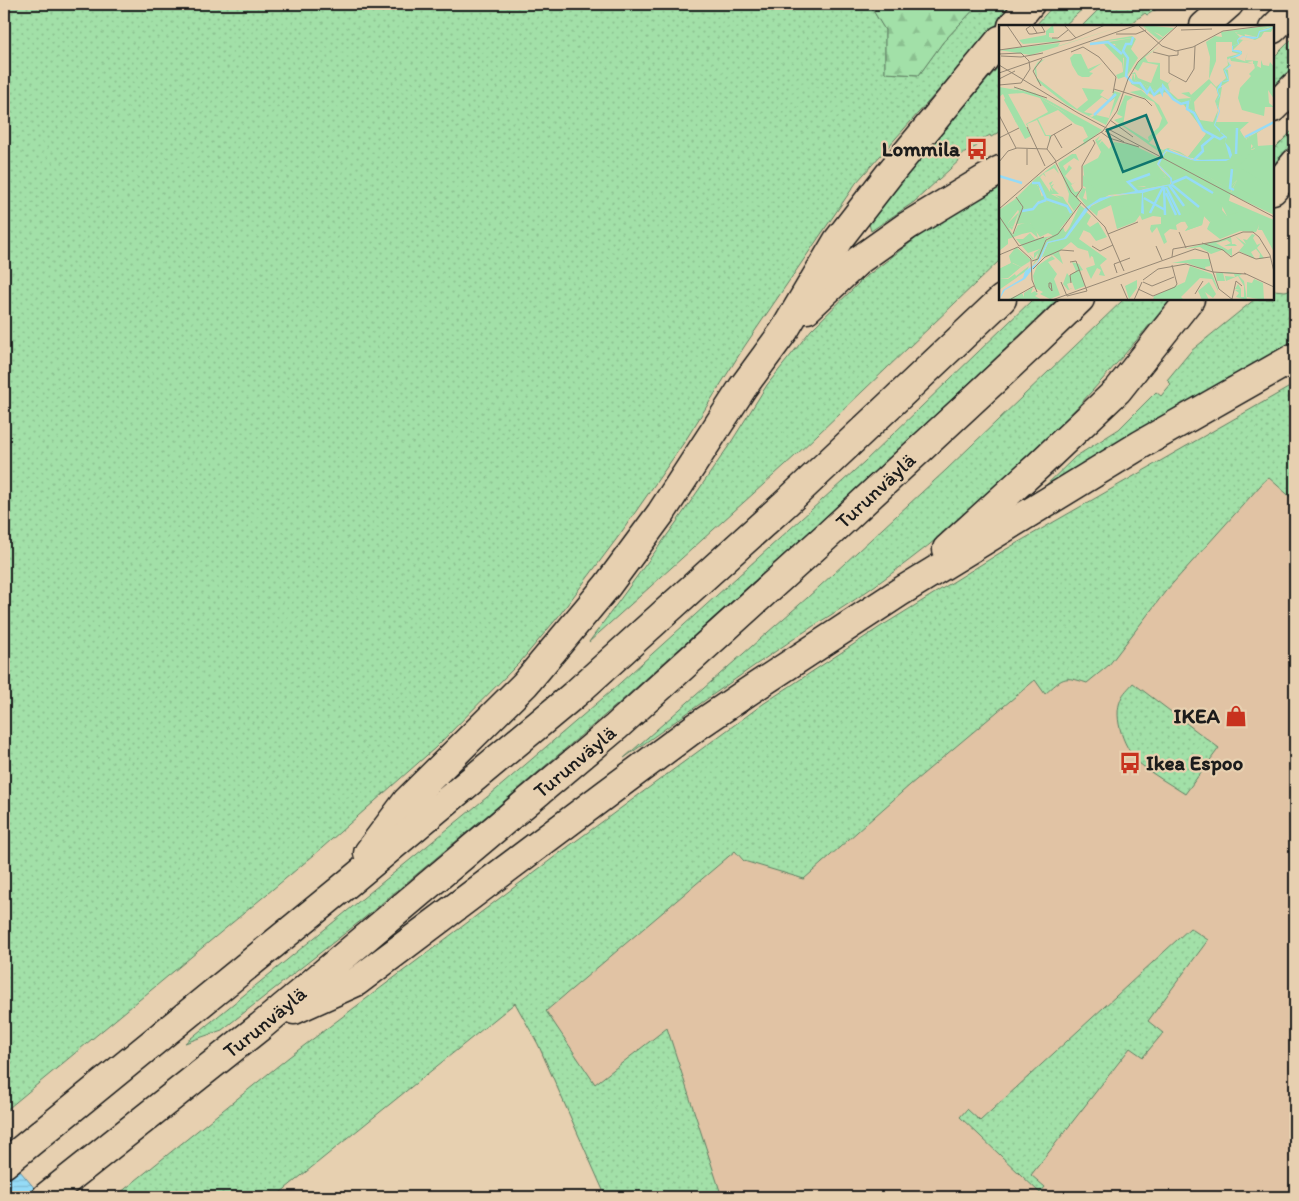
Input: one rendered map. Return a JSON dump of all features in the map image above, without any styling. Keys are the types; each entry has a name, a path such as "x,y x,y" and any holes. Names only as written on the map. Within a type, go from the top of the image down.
{"highway":[{"path":"1013,25 1030,4"},
{"path":"1205,25 1229,4"},
{"path":"1274,28 1295,7"},
{"path":"340,890 407,801 525,684 607,586 661,513 743,387 784,331 838,240 890,173 999,41"},
{"path":"1274,107 1295,86"},
{"path":"1274,189 1295,163"},
{"path":"784,331 859,260 907,226 999,171"},
{"path":"7,1161 340,890 575,694 785,504 1001,300"},
{"name":"Turunväylä","path":"46,1197 261,1026 616,727 828,535 1079,300"},
{"path":"900,592 1118,390 1189,300"},
{"path":"261,1026 356,982 696,727 900,592 1140,445 1295,357"}],"shaded area":[{"path":"1295,450 1295,1197 606,1197 507,978"}],"green space":[{"path":"4,4 869,4 885,30 885,73 919,75 943,42 979,4 1015,4 856,183 744,347 685,441 618,537 558,617 521,661 435,748 314,855 4,1112"},
{"path":"869,4 979,4 943,42 919,75 885,73 885,30"},
{"path":"1055,4 1088,4 1065,25 1036,25"},
{"path":"1104,4 1165,4 1147,15 1145,13 1129,25 1083,25"},
{"path":"1295,36 1295,64 1274,86 1274,57"},
{"path":"999,66 999,133 976,143 977,146 961,155 962,158 914,202 871,231 869,224 891,192"},
{"path":"1295,128 1295,140 1274,164 1274,149"},
{"path":"999,188 999,261 795,456 589,642 676,523 730,444 767,385 811,330 863,279 927,230"},
{"path":"1295,289 1295,342 1039,492 1075,457 1119,429 1156,392 1161,396 1171,384 1167,380 1191,351 1254,300 1274,300 1274,290"},
{"path":"1032,300 1057,300 858,488 619,703 503,802 363,919 222,1030 185,1043 497,789 610,692 864,462"},
{"path":"1123,300 1170,300 1119,361 1064,421 1006,479 945,532 882,580 756,664 624,758 807,598 946,470"},
{"path":"1295,384 1295,501 1268,477 1165,592 1109,665 1087,683 1073,679 1060,681 1045,694 1035,680 910,785 804,879 744,861 735,851 546,1011 595,1084 667,1028 722,1197 606,1197 538,1044 515,1003 275,1197 115,1197 289,1057 565,849 763,704 880,627 1003,551"},
{"path":"1133,683 1219,748 1185,794 1139,763 1125,742 1119,724 1119,707 1123,695"},
{"path":"1190,928 1208,940 1148,1021 1163,1033 1143,1057 1130,1048 1031,1175 1045,1187 1040,1193 960,1117 967,1109 980,1121"}],"water":[{"path":"4,1152 42,1197 4,1197"}],"place":[{"name":"Lommila","path":"977,149"},
{"name":"IKEA","path":"1236,716"},
{"name":"Ikea Espoo","path":"1130,763"}]}
